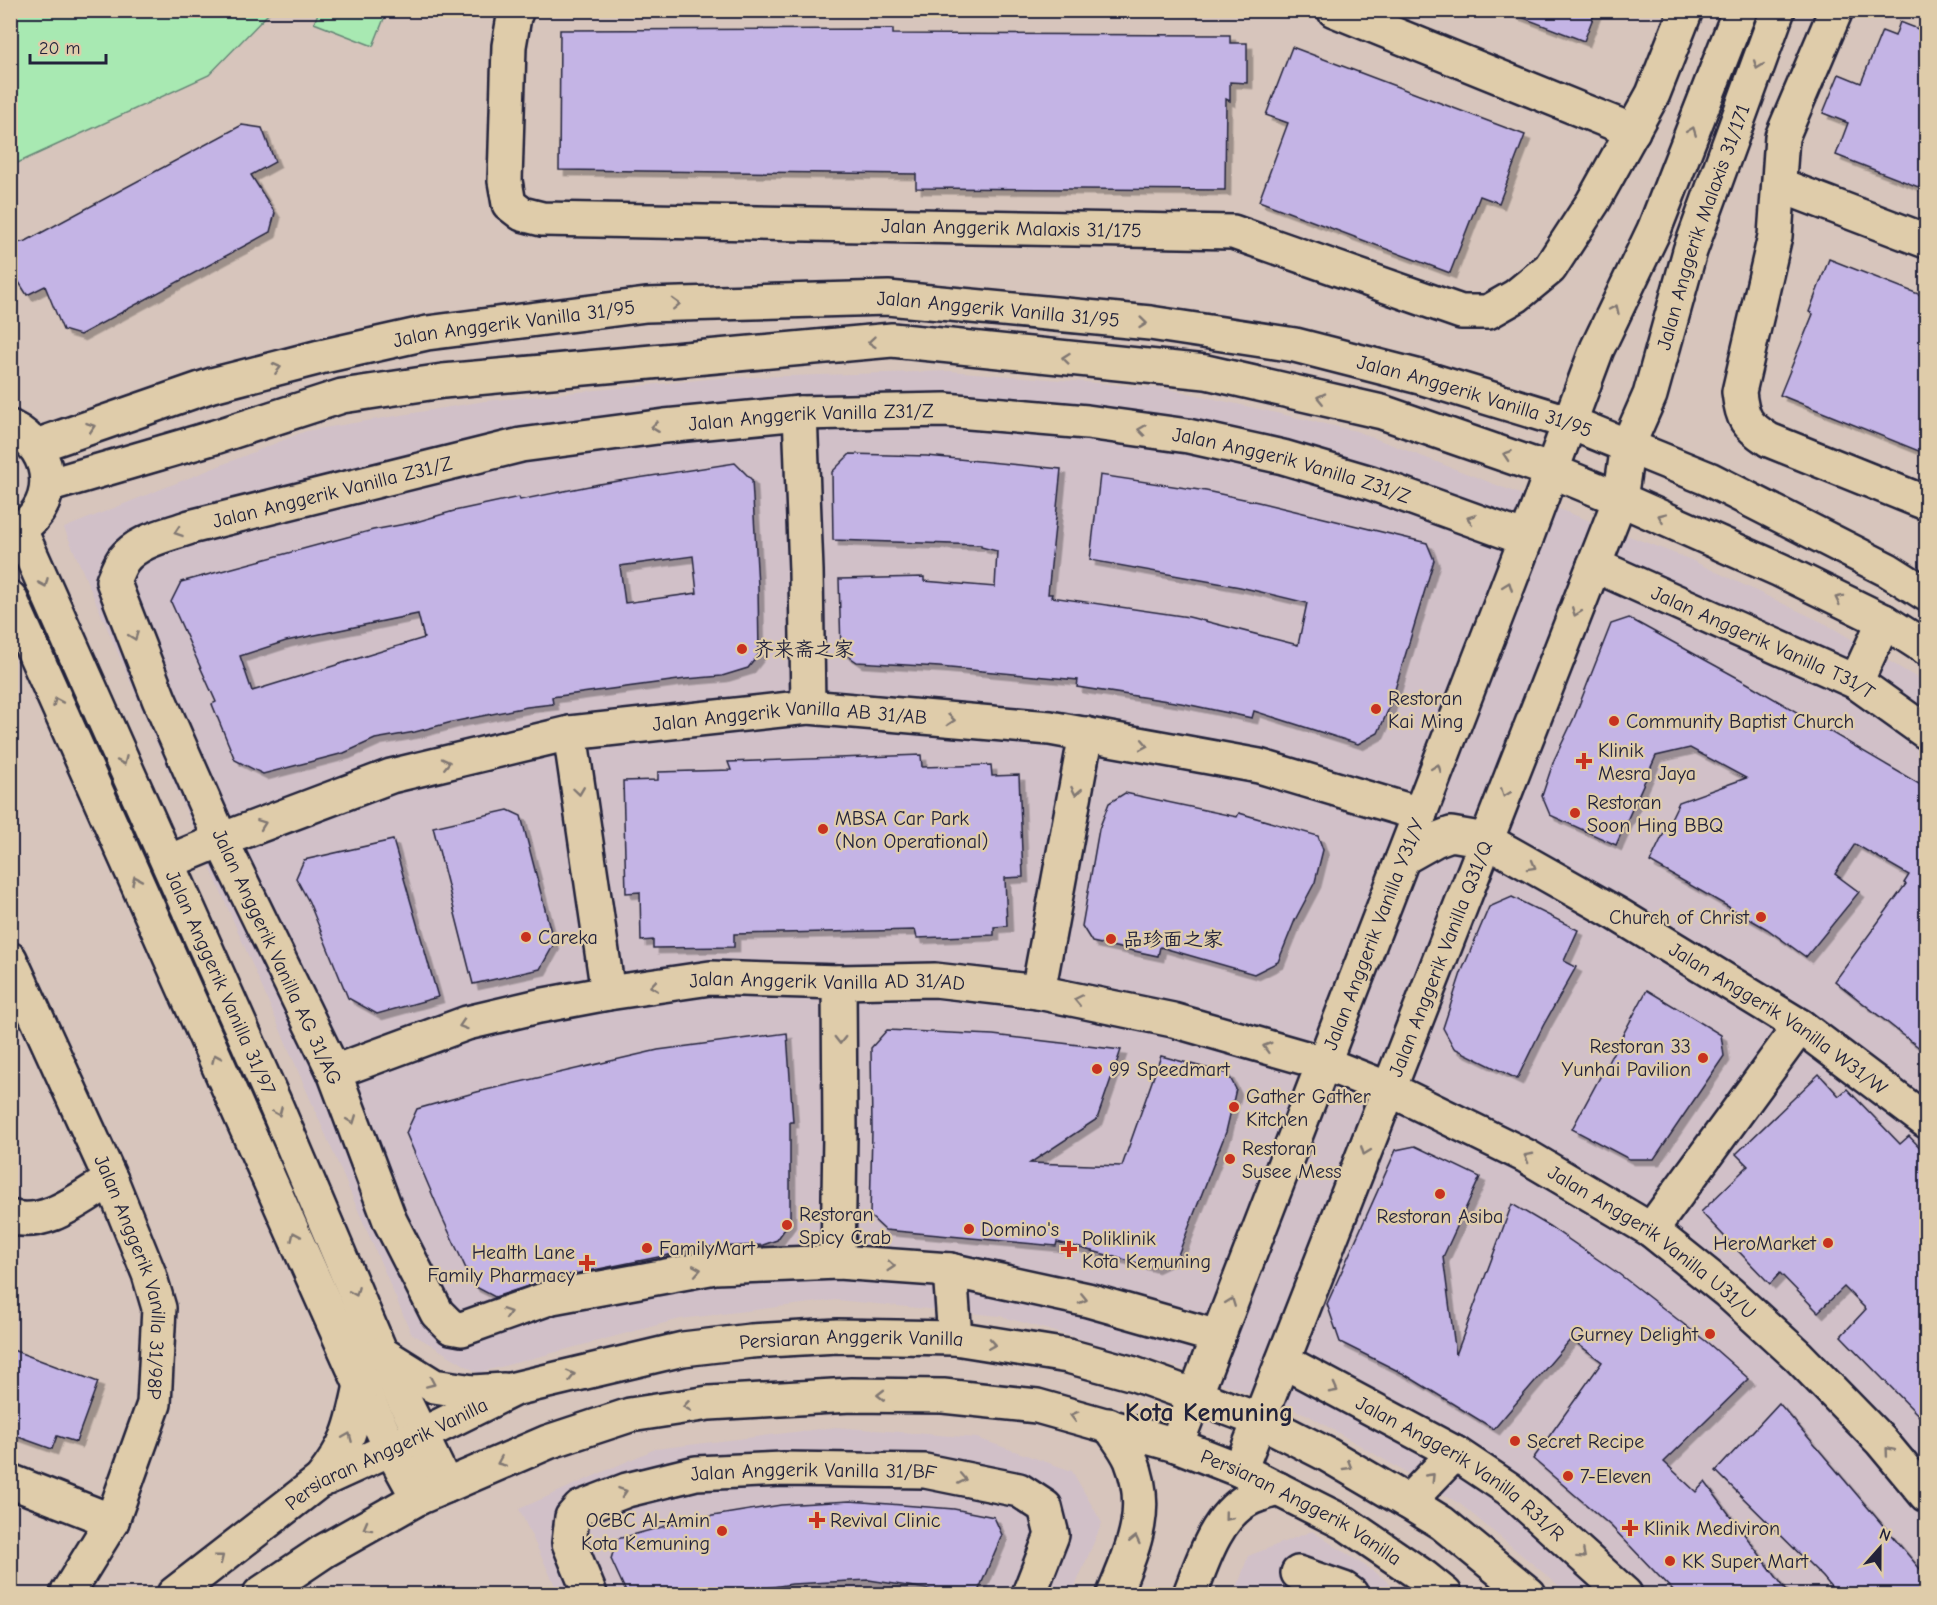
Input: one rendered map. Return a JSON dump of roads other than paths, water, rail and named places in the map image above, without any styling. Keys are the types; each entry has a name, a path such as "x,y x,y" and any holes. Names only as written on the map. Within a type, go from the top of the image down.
{"street":[{"name":"Jalan Anggerik Malaxis 31/175","path":"517,10 509,46 505,181 509,204 522,214 542,219 1233,232 1461,312 1488,312 1516,296 1550,268 1593,202 1633,131"},
{"path":"1334,10 1633,131 1653,94 1686,10"},
{"name":"Jalan Anggerik Malaxis 31/171","path":"1571,423 1597,349 1654,230 1740,10"},
{"name":"Jalan Anggerik Malaxis 31/171","path":"1628,445 1650,395 1690,251 1778,10"},
{"path":"1836,10 1782,137 1774,236 1739,392 1741,414 1754,430 1769,440 1926,504"},
{"path":"1779,185 1926,241"},
{"name":"Jalan Anggerik Vanilla 31/95","path":"36,446 212,385 320,357 427,333 646,305 888,298 1150,323 1295,345 1420,377 1571,423 1709,479 1888,570 1926,594"},
{"name":"Jalan Anggerik Vanilla 31/95","path":"48,486 215,437 342,396 443,381 892,340 1206,372 1382,412 1552,471 1620,499 1780,570 1884,621 1926,648"},
{"path":"1528,411 1567,390 1580,379 1597,349"},
{"path":"1650,395 1655,426 1672,446 1709,479"},
{"name":"Jalan Anggerik Vanilla Z31/Z","path":"113,581 122,560 133,550 190,527 521,445 665,426 801,413 945,410 1088,422 1188,436 1284,457 1360,479 1526,539"},
{"path":"801,413 808,707"},
{"name":"Jalan Anggerik Vanilla Y31/Y","path":"1176,1445 1571,423"},
{"path":"10,427 25,435 36,446 45,465 48,486 43,503 33,518 15,532"},
{"name":"Jalan Anggerik Vanilla Q31/Q","path":"1240,1470 1620,499 1628,445"},
{"name":"Jalan Anggerik Vanilla 31/97","path":"15,532 168,862 381,1353 422,1436 432,1492"},
{"name":"Jalan Anggerik Vanilla T31/T","path":"1594,565 1856,682 1926,732"},
{"name":"Jalan Anggerik Vanilla AG 31/AG","path":"113,581 159,699 221,840 334,1072 390,1221 437,1313 452,1327 462,1329 552,1297 715,1267 838,1262"},
{"name":"Jalan Anggerik Vanilla 31/97","path":"10,598 391,1449 432,1492"},
{"path":"1856,682 1884,621"},
{"name":"Jalan Anggerik Vanilla AB 31/AB","path":"168,862 391,776 570,733 808,707 1050,728 1086,734 1258,766 1419,814"},
{"path":"570,733 608,993"},
{"path":"1038,992 1086,734"},
{"name":"Jalan Anggerik Vanilla W31/W","path":"1402,858 1451,834 1486,840 1617,914 1800,1026 1926,1121"},
{"name":"Jalan Anggerik Vanilla 31/98P","path":"10,959 111,1180 159,1308 154,1404 112,1521 67,1594"},
{"name":"Jalan Anggerik Vanilla AD 31/AD","path":"334,1072 467,1023 538,1005 710,978 839,982 935,980 1038,992 1173,1020 1323,1063"},
{"path":"839,982 838,1262 950,1270 1088,1300 1218,1337"},
{"path":"1651,1230 1800,1026"},
{"name":"Jalan Anggerik Vanilla U31/U","path":"1323,1063 1389,1089 1526,1156 1651,1230 1728,1292 1798,1356 1881,1441 1926,1495"},
{"path":"10,1217 33,1220 53,1214 111,1180"},
{"path":"950,1270 955,1338"},
{"name":"Persiaran Anggerik Vanilla","path":"174,1594 318,1482 422,1436 514,1389 683,1349 751,1341 837,1336 955,1338 1068,1356 1134,1374 1195,1396 1259,1420 1328,1455 1442,1522 1529,1594"},
{"path":"381,1353 434,1386 473,1392 514,1389"},
{"name":"Jalan Anggerik Vanilla R31/R","path":"1283,1361 1455,1453 1509,1489 1625,1594"},
{"path":"318,1482 338,1456 349,1436 362,1385"},
{"name":"Persiaran Anggerik Vanilla","path":"260,1594 324,1551 432,1492 548,1442 630,1415 709,1403 830,1396 943,1396 1036,1406 1176,1445 1240,1470 1345,1523 1445,1594"},
{"path":"1108,1425 1131,1458 1139,1487 1139,1517 1135,1544 1114,1594"},
{"path":"1408,1502 1455,1453"},
{"name":"Jalan Anggerik Vanilla 31/BF","path":"590,1594 569,1543 572,1517 580,1508 627,1490 696,1473 783,1469 926,1471 1019,1490 1045,1508 1052,1535 1029,1594"},
{"path":"10,1481 112,1521"},
{"path":"1190,1594 1208,1549 1228,1514 1247,1500 1278,1489"},
{"path":"1298,1573 1344,1589 1351,1594"}],"place":[{"name":"齐来斋之家","path":"742,649"},
{"name":"Restoran Kai Ming","path":"1376,709"},
{"name":"Community Baptist Church","path":"1614,721"},
{"name":"Klinik Mesra Jaya","path":"1584,761"},
{"name":"Restoran Soon Hing BBQ","path":"1575,813"},
{"name":"MBSA Car Park (Non Operational)","path":"823,829"},
{"name":"Church of Christ","path":"1761,917"},
{"name":"Careka","path":"526,937"},
{"name":"品珍面之家","path":"1111,939"},
{"name":"Restoran 33 Yunhai Pavilion","path":"1703,1058"},
{"name":"99 Speedmart","path":"1097,1069"},
{"name":"Gather Gather Kitchen","path":"1234,1107"},
{"name":"Restoran Susee Mess","path":"1230,1159"},
{"name":"Restoran Asiba","path":"1440,1194"},
{"name":"Restoran Spicy Crab","path":"787,1225"},
{"name":"Domino's","path":"969,1229"},
{"name":"HeroMarket","path":"1828,1243"},
{"name":"FamilyMart","path":"647,1248"},
{"name":"Poliklinik Kota Kemuning","path":"1069,1249"},
{"name":"Health Lane Family Pharmacy","path":"587,1263"},
{"name":"Gurney Delight","path":"1710,1334"},
{"name":"Secret Recipe","path":"1515,1441"},
{"name":"7-Eleven","path":"1568,1476"},
{"name":"Revival Clinic","path":"817,1520"},
{"name":"Klinik Mediviron","path":"1630,1528"},
{"name":"OCBC Al-Amin Kota Kemuning","path":"722,1531"},
{"name":"KK Super Mart","path":"1670,1561"}],"district":[{"name":"Kota Kemuning","path":"1209,1413"}]}
